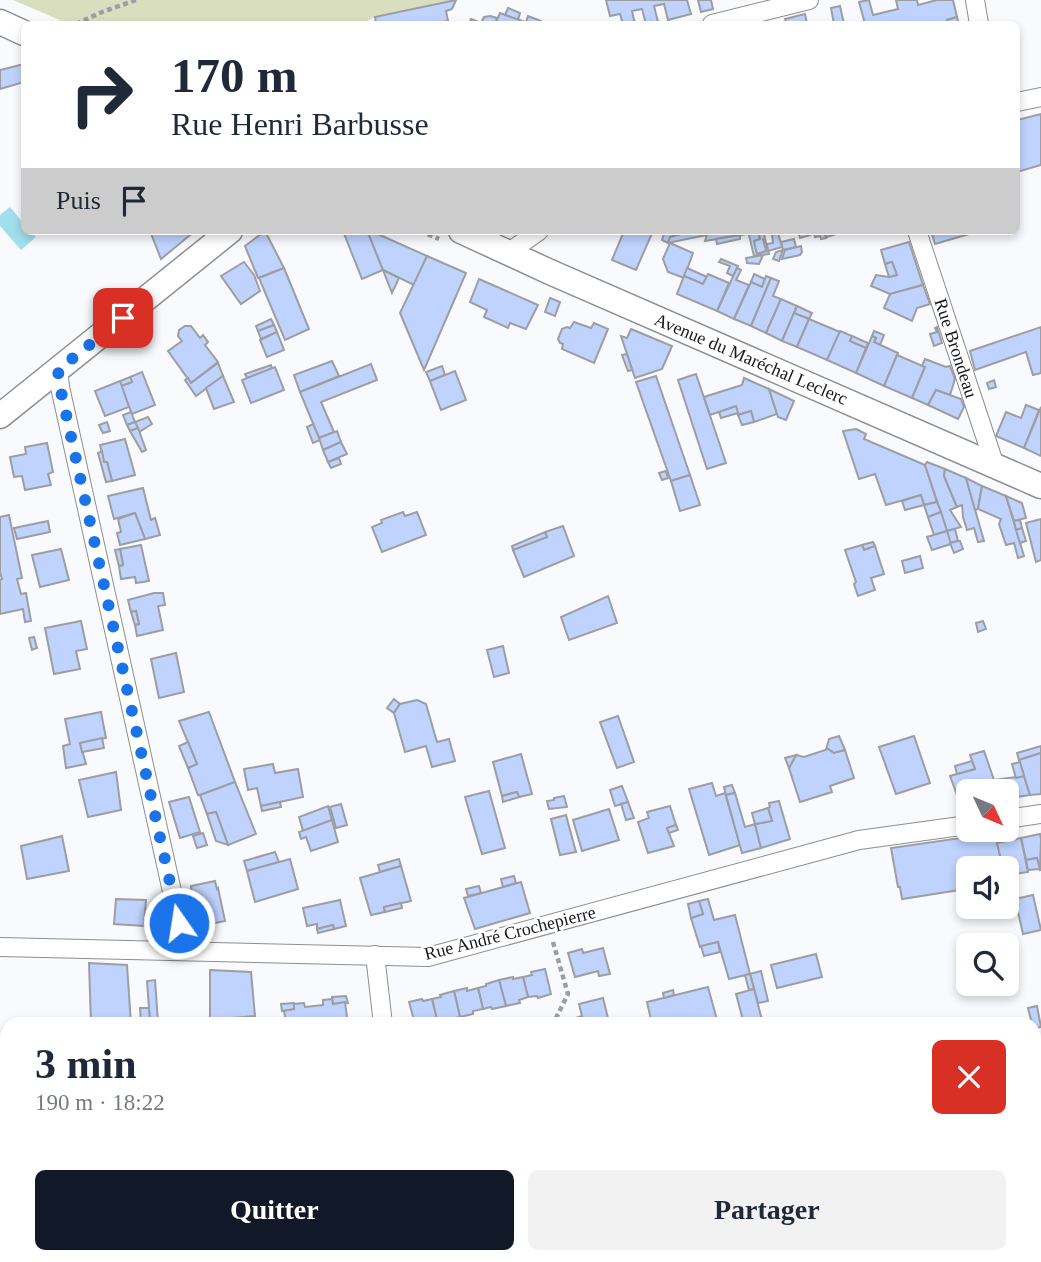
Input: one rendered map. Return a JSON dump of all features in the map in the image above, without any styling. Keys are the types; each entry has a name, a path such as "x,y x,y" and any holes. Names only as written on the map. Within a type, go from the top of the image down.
{"main road":[{"path":"0,22 21,32"},
{"path":"0,416 225,235"},
{"name":"Avenue du Maréchal Leclerc","path":"470,235 1041,486"}],"street":[{"path":"724,21 809,0"},
{"path":"975,0 978,21"},
{"path":"1020,101 1041,97"},
{"path":"509,253 533,235"},
{"name":"Rue Brondeau","path":"918,235 995,466"},
{"path":"58,370 185,950"},
{"path":"1019,817 1041,814"},
{"name":"Rue André Crochepierre","path":"0,947 429,957 859,840 956,827"},
{"path":"375,955 382,1017"}],"path":[{"path":"80,21 136,0"},
{"path":"547,924 568,994 557,1017"}],"green space":[{"path":"13,0 454,0 367,21 62,21"}],"water":[{"path":"10,207 21,220 21,235 36,237 21,250 0,226 0,215"}],"building":[{"path":"456,0 452,9 446,11 448,21 376,21 375,17"},
{"path":"606,0 687,0 691,14 668,20 664,4 654,6 658,21 645,21 642,9 632,11 634,21 622,21 620,14 610,16"},
{"path":"698,0 711,0 713,9 701,12"},
{"path":"869,0 873,15 898,9 896,0 917,0 918,5 937,0 953,0 957,17 947,21 864,21 859,2"},
{"path":"840,6 843,21 833,21 831,8"},
{"path":"508,8 520,13 518,20 505,15"},
{"path":"500,13 522,21 496,21"},
{"path":"805,14 806,21 786,21 785,19"},
{"path":"528,16 541,21 526,21"},
{"path":"484,17 497,18 496,21 482,21"},
{"path":"21,65 21,83 0,89 0,70"},
{"path":"1041,114 1041,165 1020,171 1020,119"},
{"path":"152,235 190,235 161,259"},
{"path":"260,235 267,235 284,268 258,278 245,246"},
{"path":"345,235 369,235 383,270 362,279"},
{"path":"369,235 380,235 427,256 414,285 383,270"},
{"path":"622,235 651,235 636,270 612,260"},
{"path":"664,235 677,235 670,237 668,243 662,240"},
{"path":"677,235 707,235 668,243 670,237"},
{"path":"707,235 742,235 705,241"},
{"path":"740,235 740,239 717,244 716,239"},
{"path":"749,235 759,235 760,239 754,241 757,254 766,251 765,239 769,254 754,256"},
{"path":"759,235 764,235 766,251 757,254 754,241 760,239"},
{"path":"772,235 779,235 782,247 768,251 767,244 773,243"},
{"path":"932,235 966,235 935,244"},
{"path":"794,239 796,247 783,250 781,242"},
{"path":"909,242 923,285 890,294 871,286 876,275 897,275 892,262 885,264 881,250"},
{"path":"670,243 693,253 684,278 668,272 663,259"},
{"path":"801,246 800,255 782,259 785,250"},
{"path":"783,250 779,261 773,259 776,252"},
{"path":"763,255 759,264 747,263 746,258"},
{"path":"427,256 466,273 424,370 400,313"},
{"path":"721,259 738,266 733,276 727,273 730,266 719,262"},
{"path":"244,262 254,275 260,291 241,304 221,276"},
{"path":"892,262 897,275 889,277 885,264"},
{"path":"284,268 309,329 285,340 259,278"},
{"path":"687,268 707,277 703,284 684,276"},
{"path":"737,268 741,270 736,280 749,285 734,319 717,311"},
{"path":"383,270 399,278 392,293"},
{"path":"708,274 729,283 717,311 677,294 684,276 703,284"},
{"path":"754,274 765,279 762,287 751,282"},
{"path":"766,276 771,278 751,326 734,319 751,282 762,287"},
{"path":"771,278 779,281 773,296 781,299 766,333 751,326"},
{"path":"479,279 538,305 526,329 510,323 508,328 484,317 487,310 470,302"},
{"path":"923,285 930,304 917,308 912,321 884,308 890,294"},
{"path":"550,298 560,302 555,316 545,312"},
{"path":"781,299 797,306 782,341 766,333"},
{"path":"797,306 812,313 809,319 794,313"},
{"path":"794,313 809,319 797,347 782,341"},
{"path":"271,319 274,325 258,331 256,326"},
{"path":"809,319 840,332 827,360 797,347"},
{"path":"574,322 591,328 594,323 608,329 594,363 562,349 563,344 558,339 562,329 570,328"},
{"path":"274,325 277,332 261,339 258,331"},
{"path":"191,326 200,338 203,335 208,342 205,345 218,362 191,383 168,351 182,341 178,336 179,330"},
{"path":"937,327 942,343 934,346 930,334 937,332"},
{"path":"1041,327 1041,373 1033,375 1026,352 975,370 970,351"},
{"path":"631,329 672,346 662,369 635,378 621,336 627,338"},
{"path":"840,331 852,336 850,341 866,348 856,373 827,360"},
{"path":"874,331 884,335 880,345 874,342"},
{"path":"277,332 284,350 267,357 260,340"},
{"path":"852,336 868,343 866,348 850,341"},
{"path":"872,336 876,338 874,342 898,353 884,386 856,373"},
{"path":"627,354 632,370 628,371 622,355"},
{"path":"897,355 925,367 912,398 884,386"},
{"path":"925,359 950,366 955,379 950,395 936,390 928,405 912,398 925,367 922,366"},
{"path":"332,361 339,376 300,392 294,375"},
{"path":"218,363 223,376 196,396 185,380 188,378 191,383"},
{"path":"371,364 377,380 321,402 334,432 319,438 300,392"},
{"path":"271,365 272,369 247,378 245,374"},
{"path":"442,366 445,375 430,381 426,372"},
{"path":"275,367 284,390 251,403 242,380"},
{"path":"455,371 466,400 441,410 430,381"},
{"path":"142,372 155,405 132,414 121,386 132,382 130,377"},
{"path":"696,374 726,463 707,469 678,380"},
{"path":"223,376 234,402 214,409 206,388"},
{"path":"656,376 690,475 671,481 636,382"},
{"path":"130,377 132,382 121,386 120,381"},
{"path":"744,378 769,389 777,414 754,422 751,411 738,415 736,406 710,415 704,397 742,385"},
{"path":"994,380 996,387 989,389 987,383"},
{"path":"120,381 129,407 105,416 95,391"},
{"path":"769,389 794,401 786,420 778,417"},
{"path":"936,390 961,399 964,407 958,419 928,405"},
{"path":"1026,405 1039,410 1024,448 996,436 1006,412 1021,418"},
{"path":"736,406 738,413 721,418 719,412"},
{"path":"1041,407 1041,456 1024,448"},
{"path":"751,411 754,422 742,425 738,415"},
{"path":"131,412 135,422 127,425 123,415"},
{"path":"148,417 152,424 139,432 135,422"},
{"path":"107,422 110,431 103,433 99,425"},
{"path":"135,422 138,428 130,431 127,425"},
{"path":"313,424 320,440 313,443 307,427"},
{"path":"138,428 146,450 142,452 130,431"},
{"path":"856,429 866,434 864,439 925,465 937,502 924,505 921,495 886,505 875,474 859,479 843,431"},
{"path":"337,431 341,442 323,450 319,438"},
{"path":"125,439 135,475 112,481 100,445"},
{"path":"341,442 347,454 328,462 323,450"},
{"path":"47,443 53,472 48,474 51,485 25,490 22,476 14,477 10,457 26,454 25,447"},
{"path":"102,451 112,481 106,482 98,453"},
{"path":"339,458 341,464 331,468 328,462"},
{"path":"927,462 945,469 944,476 957,507 950,510 961,527 947,531 925,465"},
{"path":"945,469 966,478 984,541 978,542 974,528 967,530 962,505 957,507 944,476"},
{"path":"666,471 668,478 662,480 659,473"},
{"path":"690,475 700,505 680,511 671,481"},
{"path":"966,478 982,486 978,509 975,510"},
{"path":"982,486 1006,496 1024,556 1018,558 1014,543 1006,545 999,524 1001,519 978,509"},
{"path":"143,488 151,520 155,518 160,535 145,539 135,513 114,519 108,496"},
{"path":"921,495 924,505 905,510 902,501"},
{"path":"1006,496 1022,503 1026,518 1014,521"},
{"path":"937,502 941,512 928,517 924,505"},
{"path":"403,512 405,516 417,512 426,535 382,552 372,527 382,523 381,520"},
{"path":"941,512 947,531 934,535 928,517"},
{"path":"135,513 145,539 120,545 118,519"},
{"path":"9,515 22,578 17,579 21,594 26,593 31,621 25,622 23,609 0,614 0,517"},
{"path":"1041,519 1041,560 1036,562 1026,523"},
{"path":"1020,520 1022,528 1016,530 1014,521"},
{"path":"48,521 50,532 17,539 14,528"},
{"path":"563,526 574,556 524,577 513,550 547,537 545,532"},
{"path":"1022,528 1026,541 1020,543 1016,530"},
{"path":"955,529 958,541 950,543 947,531"},
{"path":"947,531 951,544 932,550 927,537"},
{"path":"545,532 547,537 513,550 512,546"},
{"path":"960,541 963,549 954,553 950,543"},
{"path":"873,542 875,546 864,550 862,545"},
{"path":"141,545 149,581 136,583 135,577 121,579 119,566 123,565 120,549"},
{"path":"862,545 864,550 875,546 884,574 871,578 875,590 858,596 845,550"},
{"path":"61,549 69,580 40,587 32,555"},
{"path":"120,549 123,565 119,566 115,550"},
{"path":"920,556 923,568 905,573 902,561"},
{"path":"163,593 165,605 158,606 163,630 137,636 135,625 139,624 136,611 131,612 128,600"},
{"path":"608,596 617,623 569,640 561,617"},
{"path":"136,611 139,624 135,625 131,612"},
{"path":"81,621 87,649 76,651 80,669 54,674 45,628"},
{"path":"983,621 986,629 978,632 976,623"},
{"path":"34,637 37,648 32,650 29,638"},
{"path":"503,646 509,673 494,677 487,650"},
{"path":"176,653 184,692 159,698 151,659"},
{"path":"394,699 400,704 394,713 387,708"},
{"path":"417,700 426,704 437,742 449,739 455,761 432,767 426,746 405,752 394,713 400,704"},
{"path":"101,712 106,738 80,743 86,764 66,768 63,746 70,744 65,719"},
{"path":"209,712 235,782 198,795 188,768 197,764 179,721"},
{"path":"618,716 634,762 617,768 600,722"},
{"path":"839,736 845,750 834,753 826,750 829,739"},
{"path":"914,736 930,783 896,794 879,747"},
{"path":"102,738 104,748 82,752 80,743"},
{"path":"188,742 197,764 188,768 179,746"},
{"path":"1041,746 1041,753 1019,760 1017,753"},
{"path":"828,749 834,753 845,750 854,778 830,786 832,792 800,802 789,768 796,755 804,757"},
{"path":"984,751 994,779 956,779 956,792 950,776 975,769 970,755"},
{"path":"1041,753 1041,794 1030,795 1019,760"},
{"path":"521,754 532,794 519,797 517,792 502,796 493,762"},
{"path":"796,755 789,768 785,758"},
{"path":"972,761 975,769 957,774 955,766"},
{"path":"1020,762 1024,776 1016,778 1012,764"},
{"path":"273,764 275,773 298,769 303,797 261,806 257,788 248,790 244,769"},
{"path":"116,772 121,810 88,817 79,780"},
{"path":"1024,776 1030,795 1019,797 1019,779 1002,779"},
{"path":"235,782 256,834 228,845 216,812 207,814 200,795"},
{"path":"712,783 716,796 725,793 740,845 709,855 689,789"},
{"path":"732,785 735,793 726,795 724,787"},
{"path":"622,786 628,802 615,806 610,790"},
{"path":"489,791 505,848 482,854 465,797"},
{"path":"517,792 519,797 503,802 502,796"},
{"path":"735,793 745,827 755,824 761,848 742,853 726,795"},
{"path":"564,796 567,807 549,809 547,801"},
{"path":"189,797 200,832 180,838 169,802"},
{"path":"779,801 790,839 761,848 755,824 772,821 769,803"},
{"path":"280,802 281,807 262,811 261,806"},
{"path":"628,802 634,818 626,820 621,804"},
{"path":"341,804 347,825 336,828 330,807"},
{"path":"328,806 332,820 303,831 299,817"},
{"path":"670,806 676,825 667,828 674,846 648,853 638,822 649,818 647,812"},
{"path":"768,808 772,821 755,824 752,813"},
{"path":"609,809 619,840 582,851 573,820"},
{"path":"216,812 228,845 216,841 207,814"},
{"path":"566,815 576,852 560,855 551,819"},
{"path":"332,820 338,842 311,851 306,837 301,839 299,832"},
{"path":"676,825 678,830 669,833 667,828"},
{"path":"203,833 207,845 197,848 193,836"},
{"path":"1040,834 1040,871 1037,858 1026,860 1021,838"},
{"path":"62,836 69,871 27,879 21,846"},
{"path":"1019,838 1028,872 1019,873 1019,856 1000,856 997,843 1019,842"},
{"path":"956,839 956,842 997,842 1000,856 956,856 956,891 902,899 891,848"},
{"path":"275,852 279,862 247,871 244,861"},
{"path":"1037,858 1040,869 1028,870 1026,860"},
{"path":"290,859 298,889 255,902 247,871"},
{"path":"399,859 401,866 380,872 378,865"},
{"path":"401,866 411,901 384,907 385,912 371,915 360,878"},
{"path":"514,876 516,883 503,887 501,879"},
{"path":"215,881 225,921 200,926 196,909 193,909 191,886"},
{"path":"521,882 530,913 475,929 464,898"},
{"path":"479,886 481,893 468,896 466,889"},
{"path":"1033,895 1041,930 1023,934 1019,898"},
{"path":"116,899 146,900 144,926 114,924"},
{"path":"708,899 714,920 735,915 750,974 729,979 718,942 700,947 691,918 703,914 699,901"},
{"path":"340,900 346,926 334,929 333,925 317,929 317,924 307,926 303,908"},
{"path":"699,901 703,914 691,918 688,904"},
{"path":"401,903 402,908 385,912 384,907"},
{"path":"333,925 334,929 318,933 317,929"},
{"path":"718,942 720,952 704,956 701,946"},
{"path":"603,948 610,974 599,976 598,971 575,977 568,953 582,949 583,953"},
{"path":"816,954 822,977 777,988 771,965"},
{"path":"89,963 127,965 131,1017 91,1017"},
{"path":"545,969 551,994 538,998 528,997 523,977"},
{"path":"210,970 251,972 255,1016 210,1017"},
{"path":"761,971 768,1001 758,1003 750,974"},
{"path":"750,974 754,989 749,990 745,975"},
{"path":"523,977 528,997 519,1000 520,1003 506,1006 499,980"},
{"path":"155,980 158,1017 150,1017 147,981"},
{"path":"499,980 506,1006 483,1009 478,988"},
{"path":"708,987 716,1017 650,1017 647,1002"},
{"path":"467,988 467,991 478,988 483,1009 460,1017 454,991"},
{"path":"754,989 761,1017 742,1017 736,994"},
{"path":"673,990 674,995 664,998 663,993"},
{"path":"454,991 460,1017 436,1017 432,999 441,997 440,995"},
{"path":"346,996 348,1003 333,1004 332,997"},
{"path":"603,998 608,1017 579,1017 582,1016 579,1004"},
{"path":"332,999 333,1004 345,1002 347,1017 285,1017 284,1010 294,1009 293,1004 304,1003 305,1007 323,1005 323,1000"},
{"path":"432,999 436,1017 413,1017 409,1002"},
{"path":"294,1003 294,1009 282,1011 281,1004"},
{"path":"1037,1006 1039,1017 1030,1017 1028,1008"},
{"path":"140,1008 149,1008 150,1017 141,1017"}],"route":[{"path":"123,318 58,370 179,923"}]}
